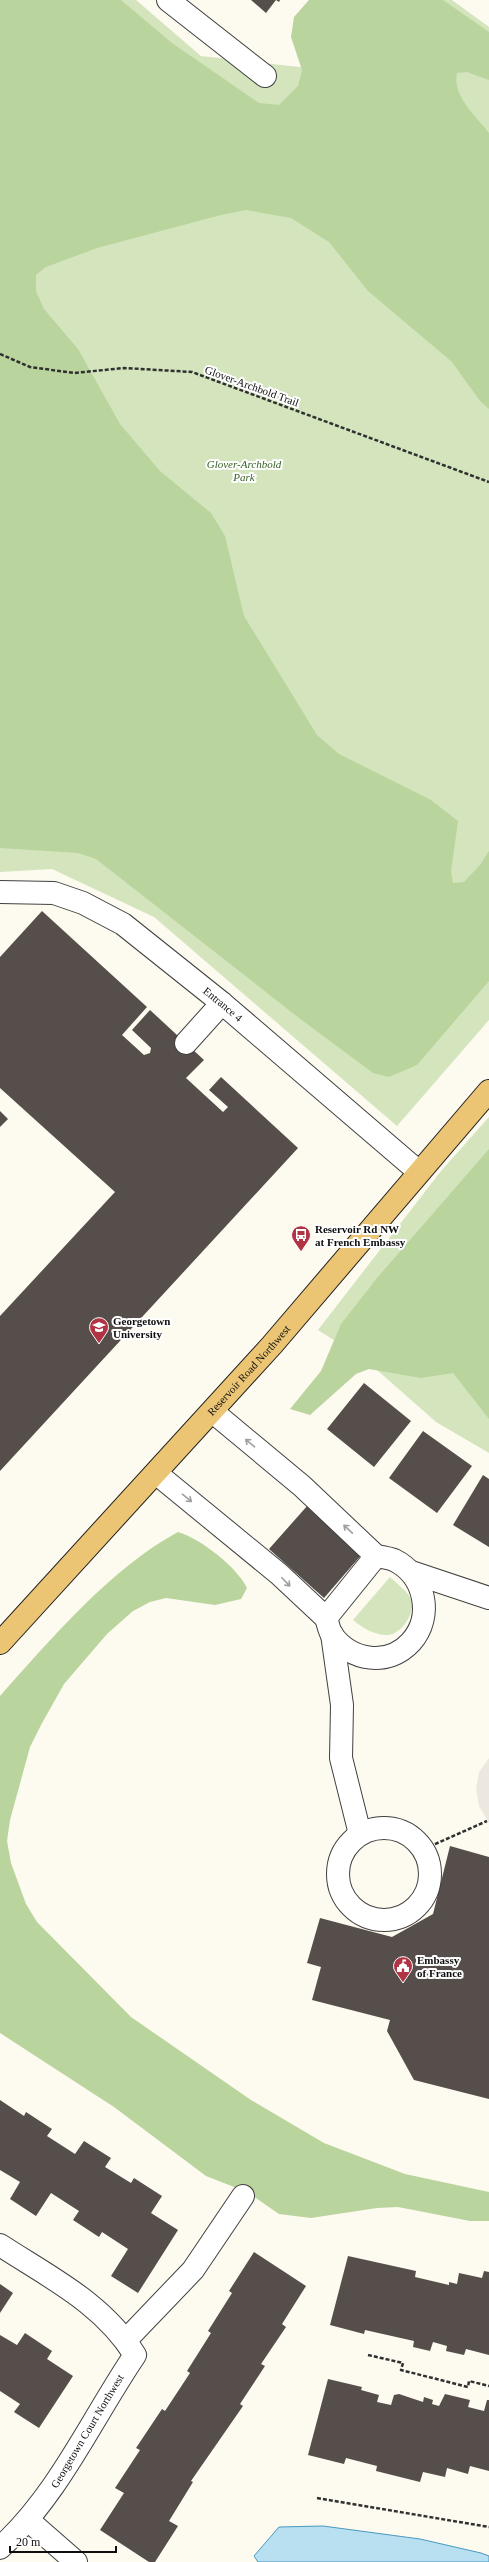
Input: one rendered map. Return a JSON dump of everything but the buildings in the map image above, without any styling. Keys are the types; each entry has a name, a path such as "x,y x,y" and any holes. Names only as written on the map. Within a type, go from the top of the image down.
{"main road":[{"name":"Reservoir Road Northwest","path":"0,1644 213,1412 489,1091"}],"street":[{"path":"168,0 265,76"},
{"name":"Entrance 4","path":"0,892 54,893 83,903 111,916 135,933 222,1003 419,1172"},
{"path":"186,1043 222,1003"},
{"path":"213,1412 302,1486 376,1556 394,1560 411,1572 489,1598"},
{"path":"157,1474 279,1574 329,1626 347,1649 362,1658 380,1658 397,1653 411,1642 422,1622 425,1612 421,1587 411,1572"},
{"path":"360,1834 341,1758 342,1705 329,1626 376,1556"},
{"path":"376,1828 392,1828 407,1833 424,1850 430,1864 431,1881 426,1896 412,1912 397,1919 381,1921 366,1917 352,1908 344,1898 338,1883 338,1867 344,1851 360,1834 376,1828"},
{"path":"126,2340 193,2270 243,2196"},
{"name":"Georgetown Court Northwest","path":"0,2245 89,2303 107,2318 126,2340 135,2354 58,2481 28,2520 0,2548"},
{"path":"28,2520 76,2562"}],"path":[{"name":"Glover-Archbold Trail","path":"0,354 30,367 74,373 124,368 192,372 489,482"},
{"path":"424,1850 487,1821"},
{"path":"368,2355 403,2363 401,2370 468,2387 469,2381 489,2386"},
{"path":"317,2498 489,2527"}],"green space":[{"name":"Glover-Archbold Park","path":"0,0 136,0 201,56 345,72 404,0 452,0 489,27 489,1020 397,1126 154,917 52,869 0,872"},
{"name":"Glover-Archbold Park","path":"0,0 121,0 172,43 259,103 279,105 298,86 302,70 291,37 294,17 309,0 443,0 489,32 489,80 467,72 457,73 456,81 458,90 466,105 489,133 489,409 480,401 452,362 368,291 329,242 291,218 246,210 221,215 97,248 46,267 36,275 36,291 44,309 78,349 120,424 160,471 211,513 225,536 244,616 317,735 339,754 431,800 458,821 451,872 453,883 464,882 480,865 489,851 489,981 417,1065 389,1077 373,1073 299,1018 96,859 78,853 0,848"},
{"path":"489,1117 489,1453 436,1422 368,1362 318,1330 441,1171"},
{"path":"489,1149 489,1419 453,1373 421,1378 369,1369 356,1374 310,1415 290,1409 321,1371 341,1324 377,1278"},
{"path":"178,1532 207,1547 227,1563 235,1571 247,1588 241,1599 215,1605 166,1598 150,1602 133,1611 107,1634 64,1684 30,1747 10,1820 7,1841 11,1863 26,1904 37,1922 131,2017 251,2100 324,2143 405,2174 489,2192 489,2221 470,2221 398,2207 377,2208 311,2218 279,2214 247,2192 206,2176 114,2107 0,2033 0,1696 39,1652 105,1585 153,1547"},
{"path":"390,1577 408,1594 412,1603 412,1609 407,1622 402,1627 392,1634 386,1635 368,1630 353,1620"}],"shaded area":[{"path":"489,1758 489,1823 479,1806 476,1789 479,1772"}],"water":[{"path":"323,2526 420,2539 481,2553 489,2556 489,2562 258,2562 254,2556 279,2527"}],"place":[{"name":"Reservoir Rd NW at French Embassy","path":"301,1252"},
{"name":"Georgetown University","path":"99,1344"},
{"name":"Embassy of France","path":"403,1983"}]}
